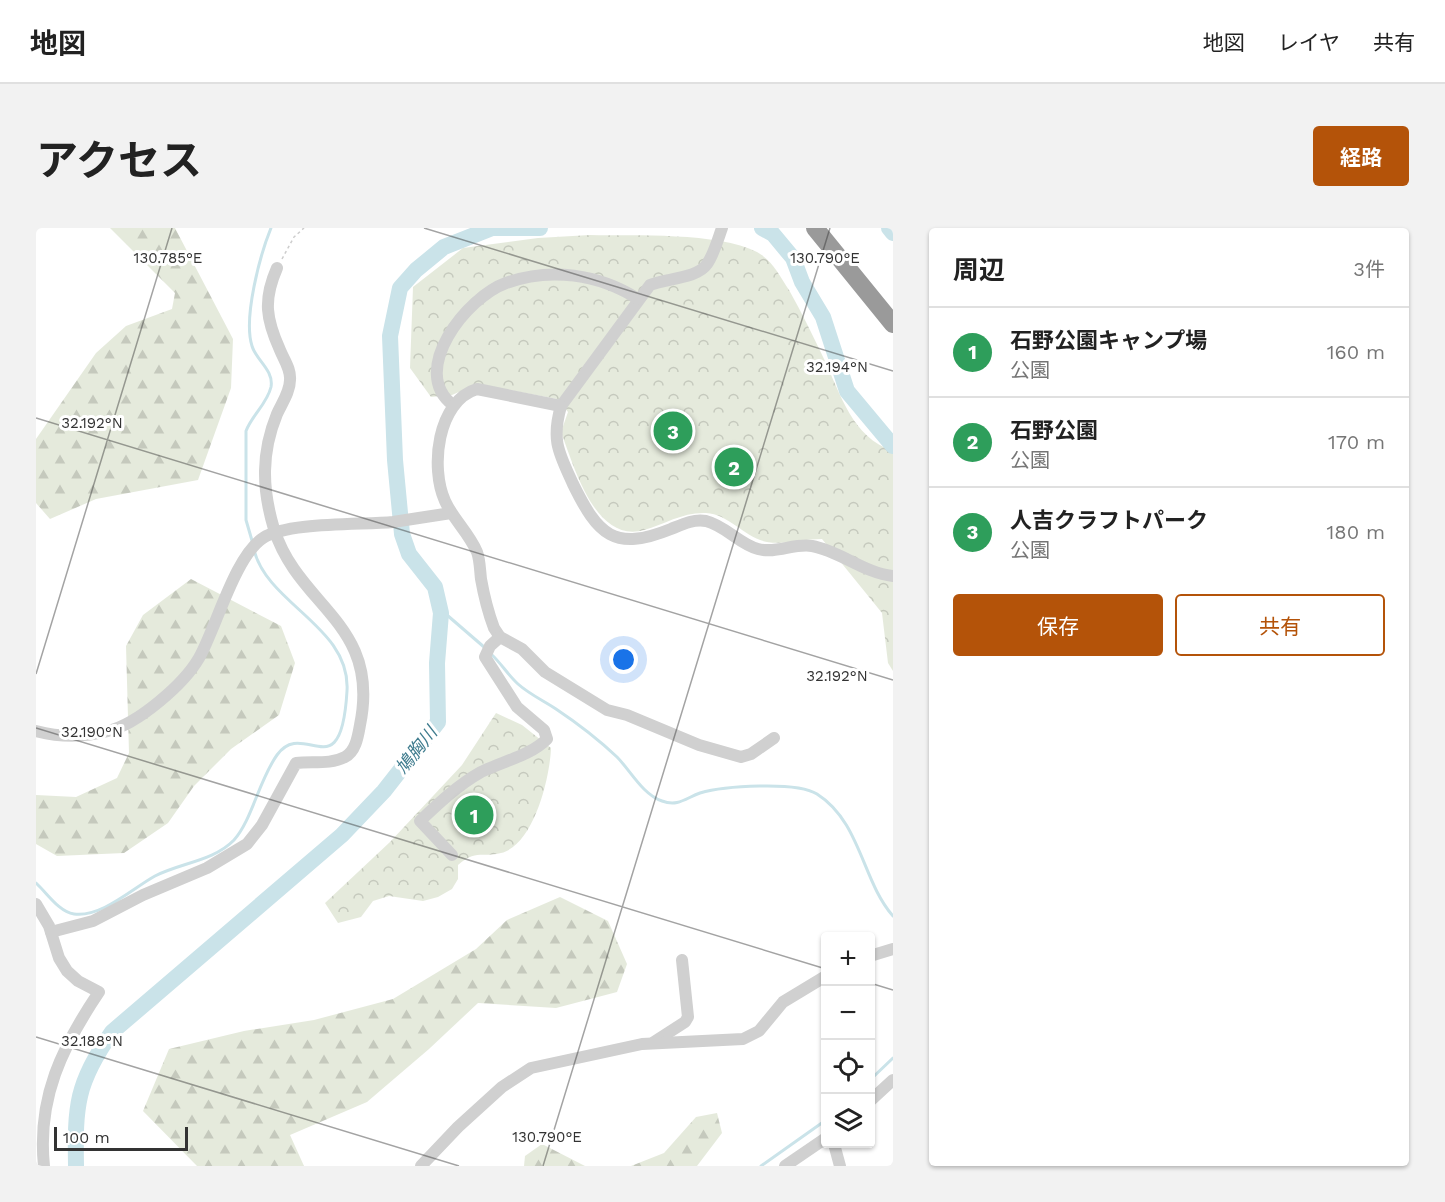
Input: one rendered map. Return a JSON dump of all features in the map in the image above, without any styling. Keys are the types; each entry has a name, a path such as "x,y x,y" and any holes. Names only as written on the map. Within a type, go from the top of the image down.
{"highway":[{"path":"815,228 893,324"},
{"path":"851,273 874,314 893,339"}],"street":[{"path":"722,228 701,269 650,285 561,406 555,428 560,457 590,519 605,532 618,538 647,538 695,520 708,522 755,549 767,551 811,546 893,576"},
{"path":"51,932 93,921 143,895 207,868 247,844 262,825 296,763 333,762 347,756 353,749 364,706 362,677 355,648 287,557 275,531 267,499 264,465 266,446 291,381 288,364 269,321 267,294 277,268"},
{"path":"453,405 444,399 438,387 439,358 443,345 457,321 479,299 503,284 534,275 576,275 625,291 638,299"},
{"path":"561,406 477,389 465,393 453,405 439,446 438,476 445,502 477,553 488,611 500,637 522,648 545,672 607,710 627,714 699,745 741,757 751,754 774,738"},
{"path":"36,731 61,736 107,732 120,727 163,698 184,678 199,659 253,546 275,531 393,522 451,513"},
{"path":"452,855 420,821 461,784 503,762 539,747 547,739 544,730 518,707 485,657 490,646 500,637"},
{"path":"36,904 51,932 59,958 67,971 78,981 99,992 62,1052 40,1116 44,1166"},
{"path":"875,954 893,949"},
{"path":"652,1043 685,1022 688,1017 682,960"},
{"path":"421,1166 458,1127 519,1074 531,1068 652,1043 743,1039 759,1031 783,1002 821,978"},
{"path":"875,1096 893,1080"},
{"path":"785,1166 821,1141"},
{"path":"835,1148 840,1166"}],"path":[{"path":"277,268 294,237 304,228"}],"green space":[{"path":"110,228 175,228 233,339 231,388 198,480 96,499 50,519 36,503 36,439 96,353 126,326 172,309 175,293"},
{"path":"590,235 676,236 720,241 757,252 767,259 779,274 803,316 850,413 867,436 893,451 893,671 888,663 882,613 822,539 767,542 751,536 722,517 706,513 682,516 644,530 627,531 612,525 600,514 580,482 561,432 568,412 557,399 477,384 452,395 431,397 410,368 413,287 463,248 538,238"},
{"path":"191,579 281,626 295,663 279,715 231,749 194,786 168,823 124,853 57,856 36,844 36,795 76,797 117,778 129,753 126,646 143,615"},
{"path":"496,713 522,725 551,748 547,776 538,808 523,837 513,847 501,853 474,855 464,860 458,865 458,879 452,889 438,897 423,901 389,896 373,901 361,917 338,923 325,903 390,842 462,765"},
{"path":"560,897 608,921 627,964 617,992 556,1008 478,1003 367,1102 290,1135 304,1166 197,1166 143,1111 169,1049 244,1031 314,1020 393,999 476,949 507,920"},
{"path":"717,1113 722,1133 697,1166 631,1166 664,1153 696,1117"},
{"path":"542,1144 585,1166 524,1166 525,1156"}],"waterway":[{"path":"253,544 246,520 246,431 266,399 271,381 270,375 252,346 250,320 254,287 271,228"},
{"name":"鳩胸川","path":"76,1166 76,1127 80,1096 91,1066 112,1032 342,835 384,791 438,722 437,663 441,613 435,587 409,554 402,534 395,460 390,336 400,288 416,270 444,247 492,228"},
{"name":"鳩胸川","path":"494,228 540,228"},
{"name":"鳩胸川","path":"762,228 773,234 793,258 802,282 823,317 847,391 893,446"},
{"name":"鳩胸川","path":"889,228 893,233"},
{"path":"36,883 58,906 69,913 84,914 106,907 155,876 217,853 234,840 246,822 271,765 277,755 288,745 298,743 320,747 329,746 337,738 343,721 347,691 345,669 336,650 323,633 275,586 262,569 254,550"},
{"path":"440,609 484,647"},
{"path":"491,654 518,684 564,714 617,757 643,788 655,798 673,803 700,793 760,786 794,787 817,794 832,806 843,820 874,886 893,916"},
{"path":"875,1075 893,1058"},
{"path":"761,1166 821,1124"}],"place":[{"name":"人吉クラフトパーク","path":"673,431"},
{"name":"石野公園","path":"734,467"},
{"name":"石野公園キャンプ場","path":"474,815"}]}
